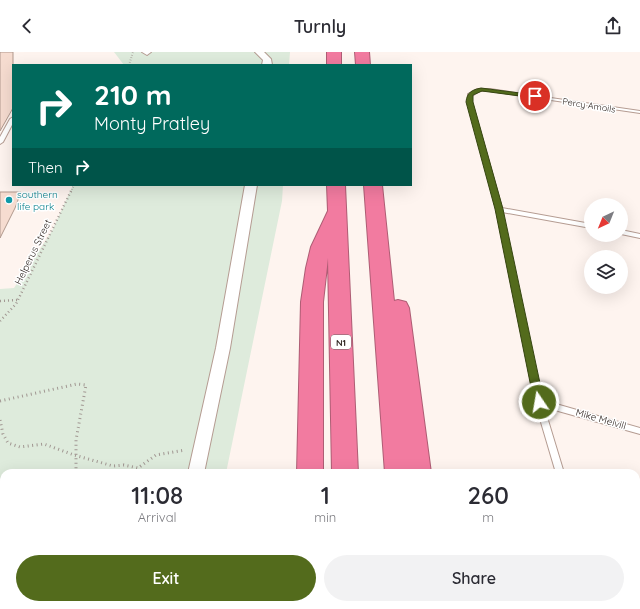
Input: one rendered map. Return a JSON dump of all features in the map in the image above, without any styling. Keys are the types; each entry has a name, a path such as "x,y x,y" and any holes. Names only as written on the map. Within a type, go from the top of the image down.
{"highway":[{"path":"334,52 334,64"},
{"path":"362,52 363,64"},
{"name":"N1","path":"336,186 345,469"},
{"path":"373,186 398,469"},
{"path":"310,469 312,302 314,281 321,245 337,211"},
{"path":"376,225 389,245 394,269 418,469"}],"street":[{"path":"259,52 267,59 267,64"},
{"path":"197,469 223,348 250,186"}],"lane":[{"name":"Percy Amoils","path":"499,209 470,102 470,95 475,91 490,90 640,112"},
{"path":"0,142 12,121"},
{"path":"559,469 539,402 499,209 584,225"},
{"path":"628,233 640,236"},
{"name":"Mike Melvill","path":"539,402 640,431"}],"path":[{"path":"129,64 133,52"},
{"name":"Helperus Street","path":"0,321 16,304 74,186"},
{"path":"0,301 18,300"},
{"path":"0,401 76,384 86,386 77,422 74,455 76,469"},
{"path":"0,420 3,434 8,443 20,447 44,444 74,455 113,466 124,464 130,467 138,468 156,455 186,450"}],"green space":[{"path":"114,52 290,52 289,64 123,64"},
{"path":"73,186 283,186 282,201 227,469 0,469 0,289 14,288 52,231"}],"building":[{"path":"0,52 13,52 12,110 0,131"},
{"name":"southern life park","path":"0,192 21,192 0,238"}],"place":[{"name":"southern life park","path":"9,200"}],"route":[{"path":"535,96 481,89 470,95 470,102 499,209 539,402"}]}
